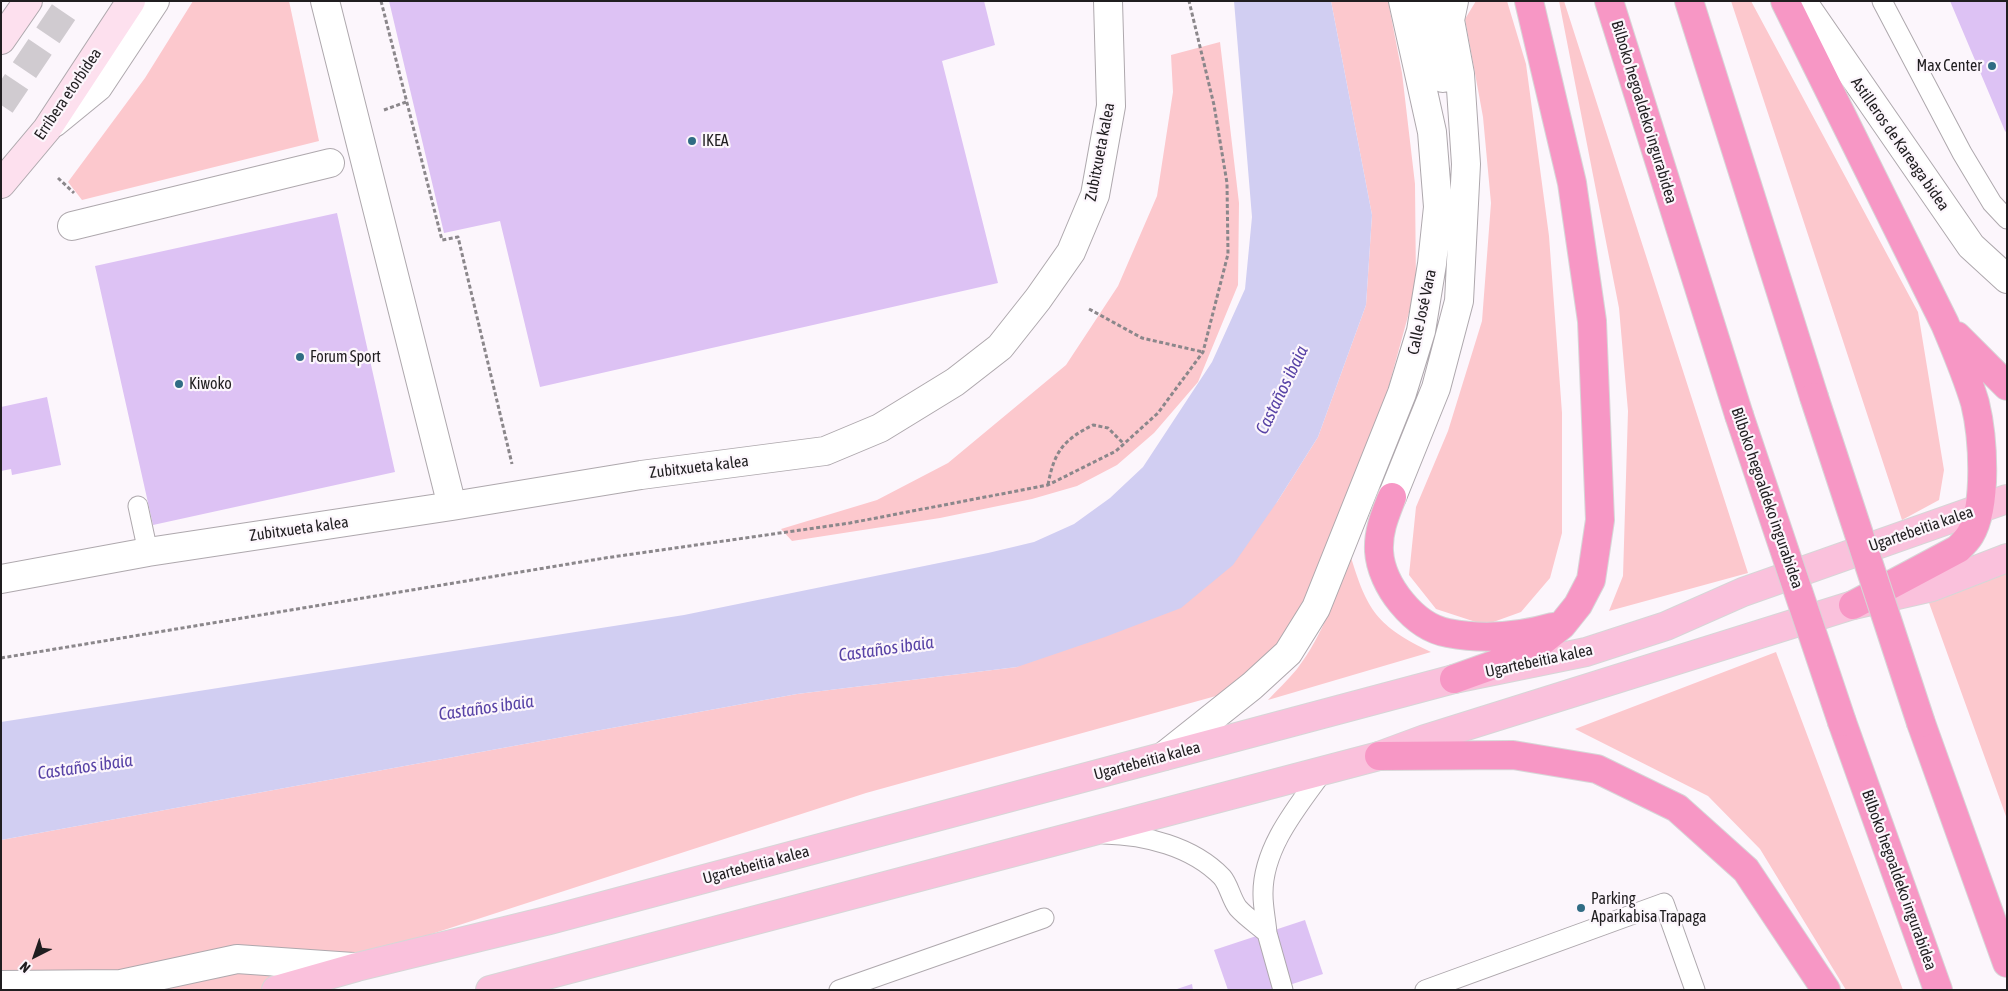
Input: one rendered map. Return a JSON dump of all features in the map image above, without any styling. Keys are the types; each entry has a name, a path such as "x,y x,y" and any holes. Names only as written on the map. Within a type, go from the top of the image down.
{"highway":[{"path":"1454,679 1527,653 1562,625 1578,605 1591,580 1600,520 1592,321 1572,183 1529,1"},
{"name":"Bilboko hegoaldeko ingurabidea","path":"1609,1 1738,415 1842,722 1938,990"},
{"path":"1689,1 1814,397 1921,723 2007,963"},
{"path":"1785,1 1945,324 1965,371 1975,406 1981,452 1979,508 1970,535 1958,550 1853,605"},
{"path":"1945,324 2007,386"},
{"path":"1392,497 1381,523 1379,552 1388,587 1414,616 1446,633 1489,638 1523,636 1562,625"},
{"path":"1380,756 1513,755 1597,769 1677,808 1746,870 1826,990"}],"main road":[{"name":"Ugartebeitia kalea","path":"276,990 357,967 550,920 1454,679 1586,652 1666,626 1743,592 2007,499"},
{"path":"490,990 1380,756 1425,739 1853,605 1932,587 2007,558"}],"street":[{"path":"1,40 28,1"},
{"name":"Erribera etorbidea","path":"1,184 47,129 131,1"},
{"path":"47,129 98,87 155,1"},
{"path":"325,1 452,506"},
{"name":"Zubitxueta kalea","path":"1,579 148,552 641,475 825,451 880,428 955,382 1000,347 1038,299 1071,252 1095,195 1110,106 1108,1"},
{"name":"Calle José Vara","path":"1164,756 1252,686 1288,653 1316,608 1402,393 1421,331 1432,264 1438,207 1432,132 1403,1"},
{"name":"Calle José Vara","path":"1428,1 1432,32 1466,164"},
{"name":"Calle José Vara","path":"1392,497 1436,388 1459,301 1466,164 1460,74 1450,20 1454,1"},
{"name":"Astilleros de Kareaga bidea","path":"1802,1 1971,246 2007,279"},
{"path":"72,226 330,164"},
{"path":"1,985 121,984 237,959 357,967"}],"lane":[{"path":"1882,1 1962,153 1999,203 2007,219"},
{"path":"138,506 148,552"},
{"path":"1284,990 1267,933 1263,894 1266,866 1277,841 1324,770"},
{"path":"1080,834 1142,837 1170,845 1198,860 1222,878 1237,907 1267,933"},
{"path":"1425,990 1664,903 1695,990"},
{"path":"839,990 1044,918"}],"path":[{"path":"381,1 442,240 458,237 513,469"},
{"path":"1089,309 1142,338 1203,352"},
{"path":"1048,485 1058,451 1074,435 1094,425 1108,428 1124,444"}],"shaded area":[{"path":"193,1 289,1 319,141 82,200 68,182 145,78"},
{"path":"1331,1 1388,1 1402,73 1415,184 1416,287 1385,400 1316,608 1252,686 866,793 259,990 1,990 1,840 797,694 1017,667 1277,502 1318,437 1366,305 1372,215"},
{"path":"1476,1 1507,1 1526,64 1549,236 1562,413 1562,533 1550,578 1521,612 1485,625 1436,609 1409,575 1416,507 1448,431 1482,321 1491,203 1483,117 1465,19"},
{"path":"1559,1 1564,1 1748,573 1609,611 1623,576 1628,411 1619,308"},
{"path":"1731,1 1751,1 1918,312 1944,470 1939,500 1902,520"},
{"path":"1220,42 1239,203 1238,285 1198,382 1154,433 1117,465 1077,486 1032,499 940,518 792,541 781,529 877,500 948,463 1066,365 1118,286 1157,196 1173,92 1171,55"},
{"path":"1350,554 1362,590 1377,615 1398,634 1431,652 1268,700 1297,669 1322,628"},
{"path":"2007,568 2007,819 1928,600"},
{"path":"1776,652 1903,990 1846,990 1760,849 1708,796 1575,729"}],"water":[{"name":"Castaños ibaia","path":"1234,1 1331,1 1372,215 1366,305 1318,437 1277,502 1233,565 1181,608 1105,637 1017,667 797,694 1,840 1,722 684,615 988,553 1034,542 1074,524 1110,498 1143,467 1212,362 1245,289 1252,217"}],"building":[{"name":"IKEA","path":"389,1 984,1 995,45 942,61 998,283 540,387 500,221 444,233"},
{"name":"Max Center","path":"1950,1 2007,1 2007,133 2005,131"},
{"path":"337,213 395,472 153,525 95,266"},
{"path":"47,397 61,465 12,475 11,469 1,471 1,407"},
{"path":"1305,920 1323,974 1274,990 1228,990 1214,950"},
{"path":"1192,984 1193,990 1177,990 1177,989"}],"tunnel":[{"path":"1,105 71,1"}],"place":[{"name":"Max Center","path":"1992,66"},
{"name":"IKEA","path":"692,141"},
{"name":"Forum Sport","path":"300,357"},
{"name":"Kiwoko","path":"179,384"},
{"name":"Parking Aparkabisa Trapaga","path":"1581,908"}]}
